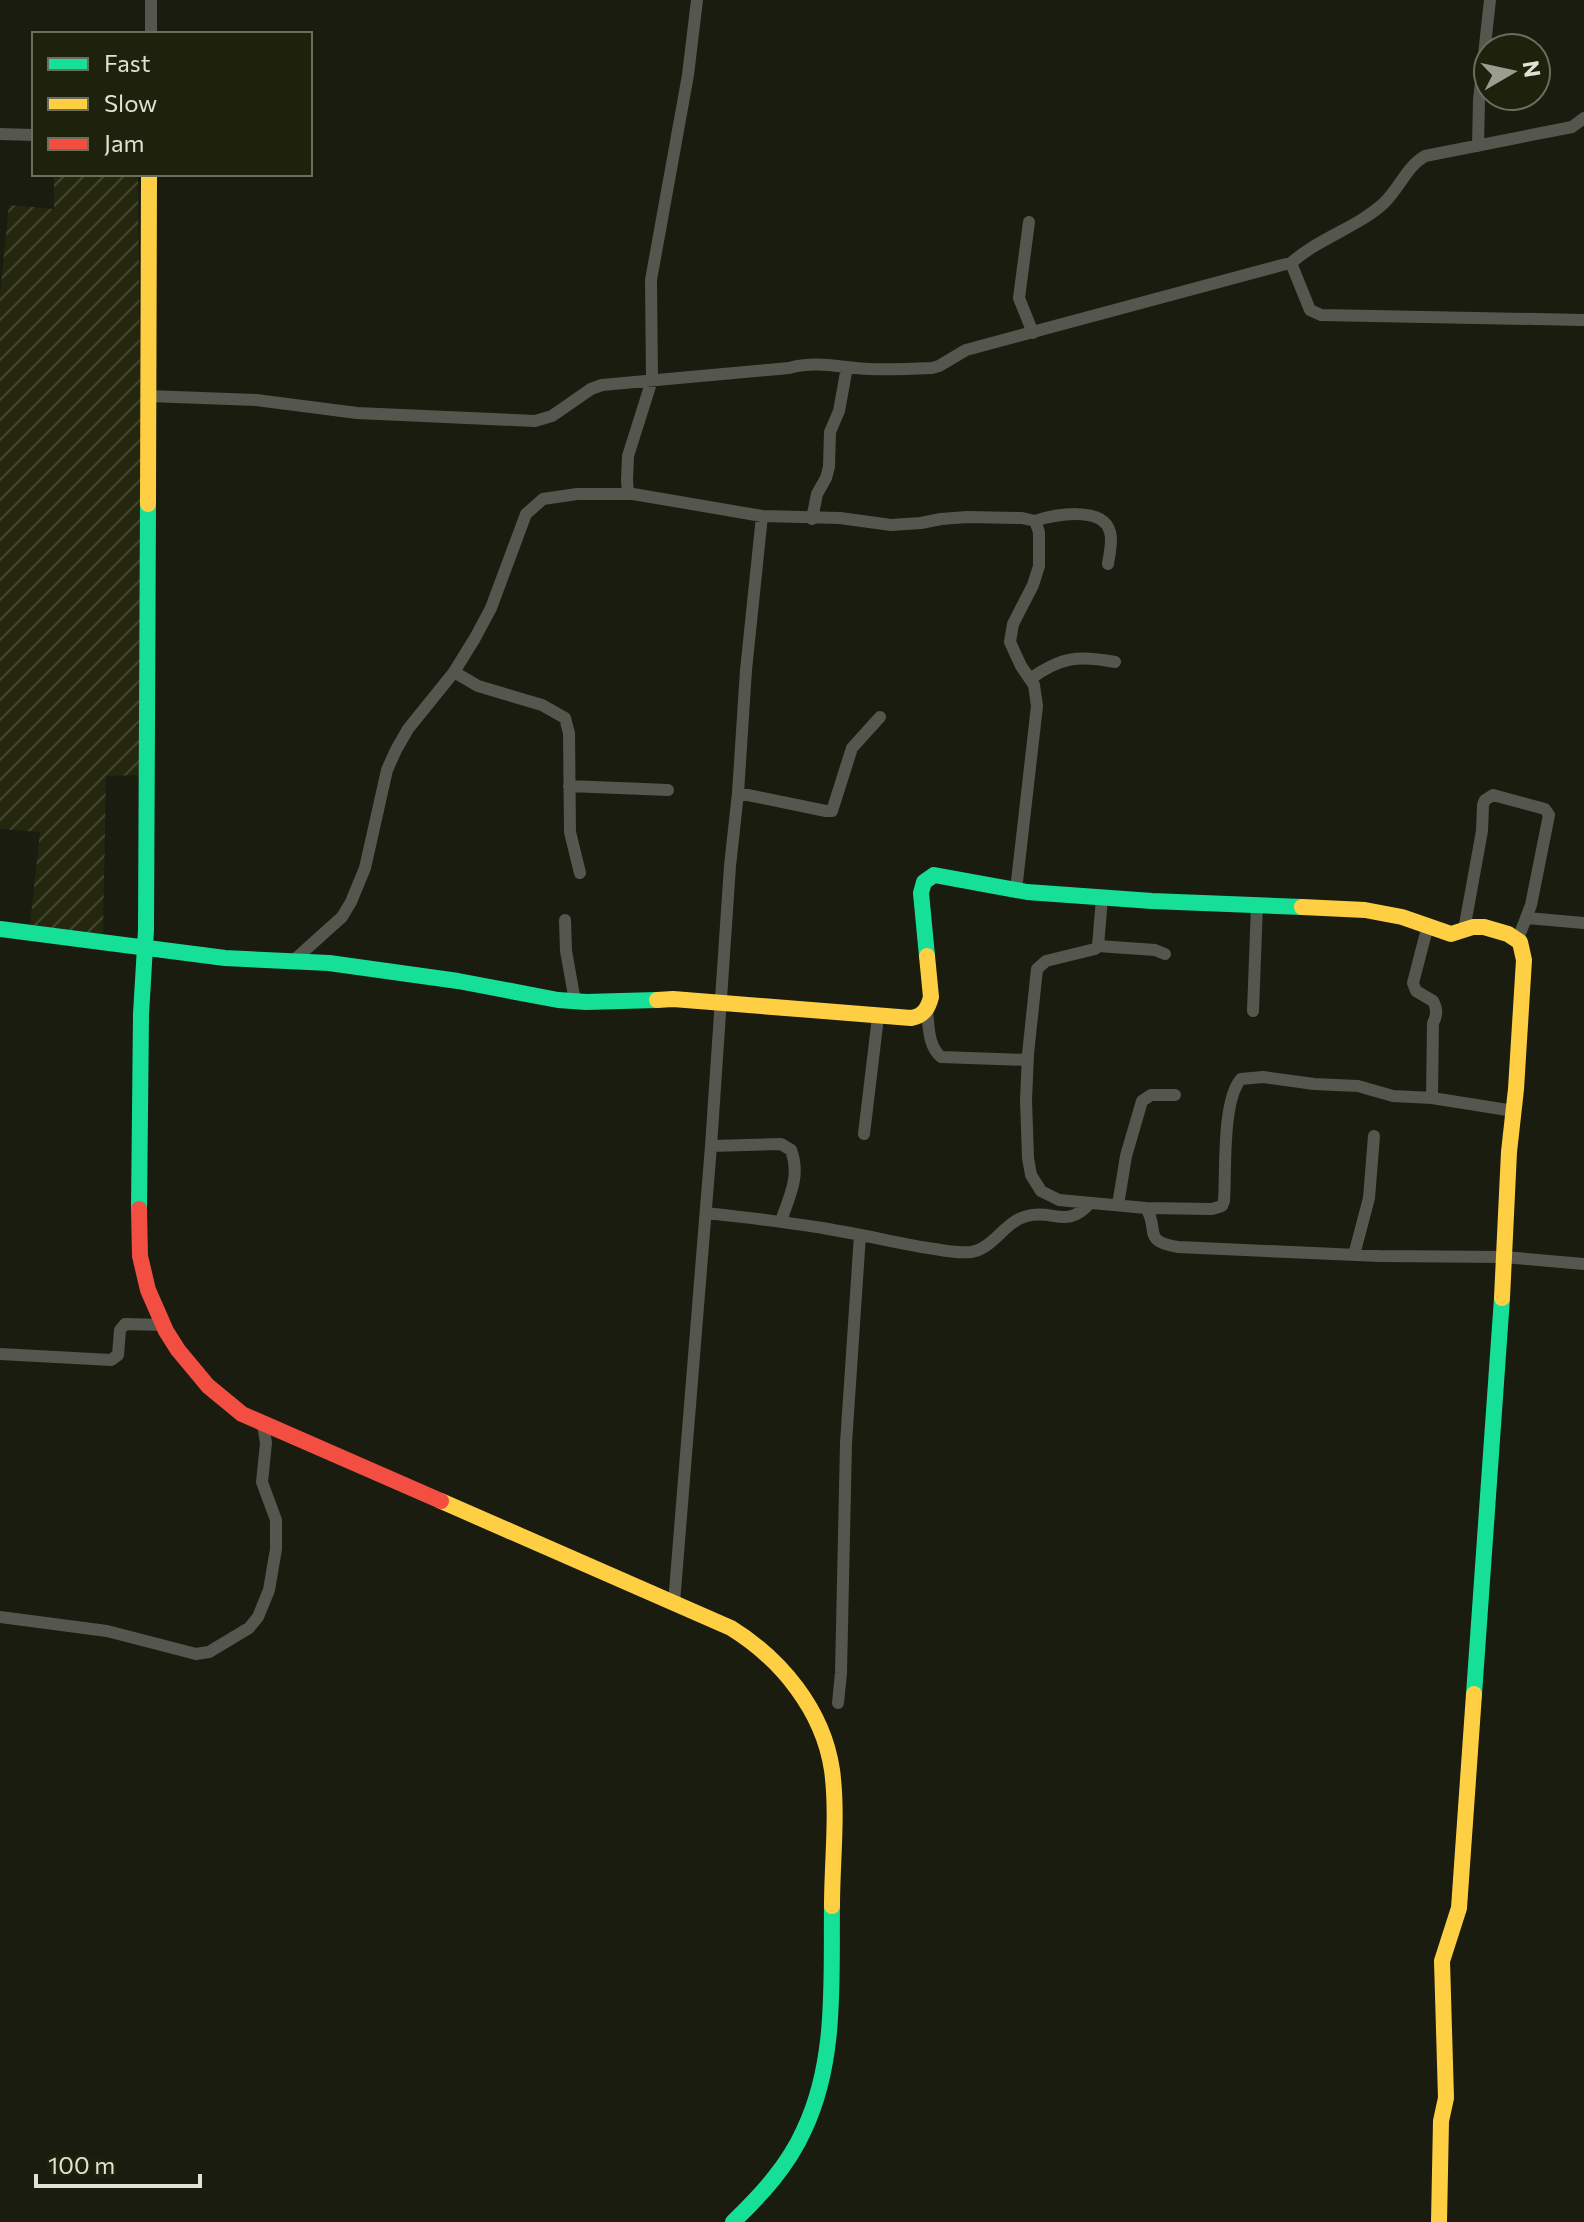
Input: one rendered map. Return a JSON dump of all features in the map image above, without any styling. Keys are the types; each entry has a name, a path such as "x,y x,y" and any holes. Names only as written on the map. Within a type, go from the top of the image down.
{"street":[{"path":"151,0 151,32"},
{"path":"628,494 628,456 652,380 651,280 688,75 697,0"},
{"path":"1478,146 1479,100 1490,0"},
{"path":"150,393 256,400 357,413 535,421 552,416 602,385 817,363 868,369 932,368 966,350 1290,264 1307,250 1383,204 1419,159 1425,156 1572,127 1584,118"},
{"path":"0,134 32,135"},
{"path":"149,176 148,689 145,948 141,1023 140,1249 143,1271 164,1325 208,1386 242,1414 731,1628 748,1637 765,1652 813,1714 822,1734 831,1776 834,1822 827,2037 817,2097 808,2121 776,2176 758,2200 733,2222"},
{"path":"1029,222 1019,298 1033,333"},
{"path":"1290,264 1306,304 1314,313 1321,315 1584,320"},
{"path":"812,519 817,494 829,467 830,432 839,411 847,367"},
{"path":"293,961 342,917 351,902 365,868 387,770 396,750 408,729 454,672 491,608 526,514 543,499 628,494 762,516 840,518 891,525 967,517 1035,521 1073,513 1095,518 1106,525 1110,533 1108,564"},
{"path":"674,1603 730,866 762,516"},
{"path":"1016,890 1037,706 1034,685 1013,651 1010,634 1039,566 1039,532 1035,521"},
{"path":"1030,679 1062,660 1084,657 1115,662"},
{"path":"454,672 478,686 542,705 565,718 569,733 570,832 580,873"},
{"path":"738,793 832,811 852,748 880,717"},
{"path":"569,786 668,790"},
{"path":"1464,930 1482,831 1483,805 1493,795 1549,812 1527,918 1518,939"},
{"path":"1028,1060 941,1057 934,1050 927,1011 931,997 921,893 926,878 939,874 1016,890 1102,898 1365,910 1402,917 1451,934 1470,927 1485,927 1518,939 1522,945 1524,960 1509,1152 1505,1257 1459,1908 1442,1961 1446,2098 1441,2121 1439,2222"},
{"path":"1098,946 1102,898"},
{"path":"1253,1011 1257,905"},
{"path":"1527,918 1584,923"},
{"path":"565,920 566,951 575,1001"},
{"path":"1428,925 1413,983 1416,991 1433,1001 1436,1009 1432,1098"},
{"path":"0,929 225,958 358,967 575,1001 673,999 878,1017 916,1018 927,1011"},
{"path":"1165,954 1155,950 1098,946 1046,961 1037,969 1026,1100 1028,1158 1031,1175 1041,1191 1051,1198 1146,1208 1212,1209 1222,1206 1229,1108 1241,1079 1263,1077 1358,1086 1393,1096 1432,1098 1514,1111"},
{"path":"864,1134 878,1017"},
{"path":"1118,1205 1123,1169 1142,1101 1151,1095 1175,1095"},
{"path":"1354,1255 1369,1198 1374,1136"},
{"path":"711,1146 781,1144 791,1150 796,1177 781,1221"},
{"path":"706,1213 781,1221 917,1246 970,1252 982,1248 1020,1218 1036,1214 1074,1216 1089,1204"},
{"path":"1146,1208 1155,1239 1164,1245 1354,1255 1505,1257 1584,1264"},
{"path":"838,1703 847,1430 860,1235"},
{"path":"0,1354 111,1360 118,1355 120,1330 125,1324 164,1325"},
{"path":"0,1617 90,1628 196,1654 209,1652 242,1633 258,1617 264,1603 276,1549 276,1520 262,1482 266,1443 263,1424"}],"shaded area":[{"path":"54,176 138,176 141,477 139,775 106,776 103,934 30,925 40,832 0,829 0,294 9,205 54,209"}],"traffic: fast":[{"path":"139,1209 141,1014 146,930 148,504"},
{"path":"927,956 921,893 924,882 934,875 1027,892 1302,907"},
{"path":"0,929 225,958 329,963 458,981 558,1000 657,1000"},
{"path":"1474,1694 1502,1298"},
{"path":"733,2222 782,2168 798,2143 815,2104 830,2020 832,1906"}],"traffic: slow":[{"path":"148,504 149,176"},
{"path":"1302,907 1365,910 1402,917 1451,934 1484,927 1508,934 1520,942 1524,960 1509,1152 1502,1298"},
{"path":"657,1000 911,1018 924,1011 931,997 927,956"},
{"path":"441,1501 731,1628 783,1671 797,1688 819,1727 832,1770 835,1821 832,1906"},
{"path":"1439,2222 1441,2121 1446,2098 1442,1961 1459,1908 1474,1694"}],"traffic: jam":[{"path":"139,1209 140,1256 148,1290 166,1331 208,1386 242,1414 441,1501"}]}
